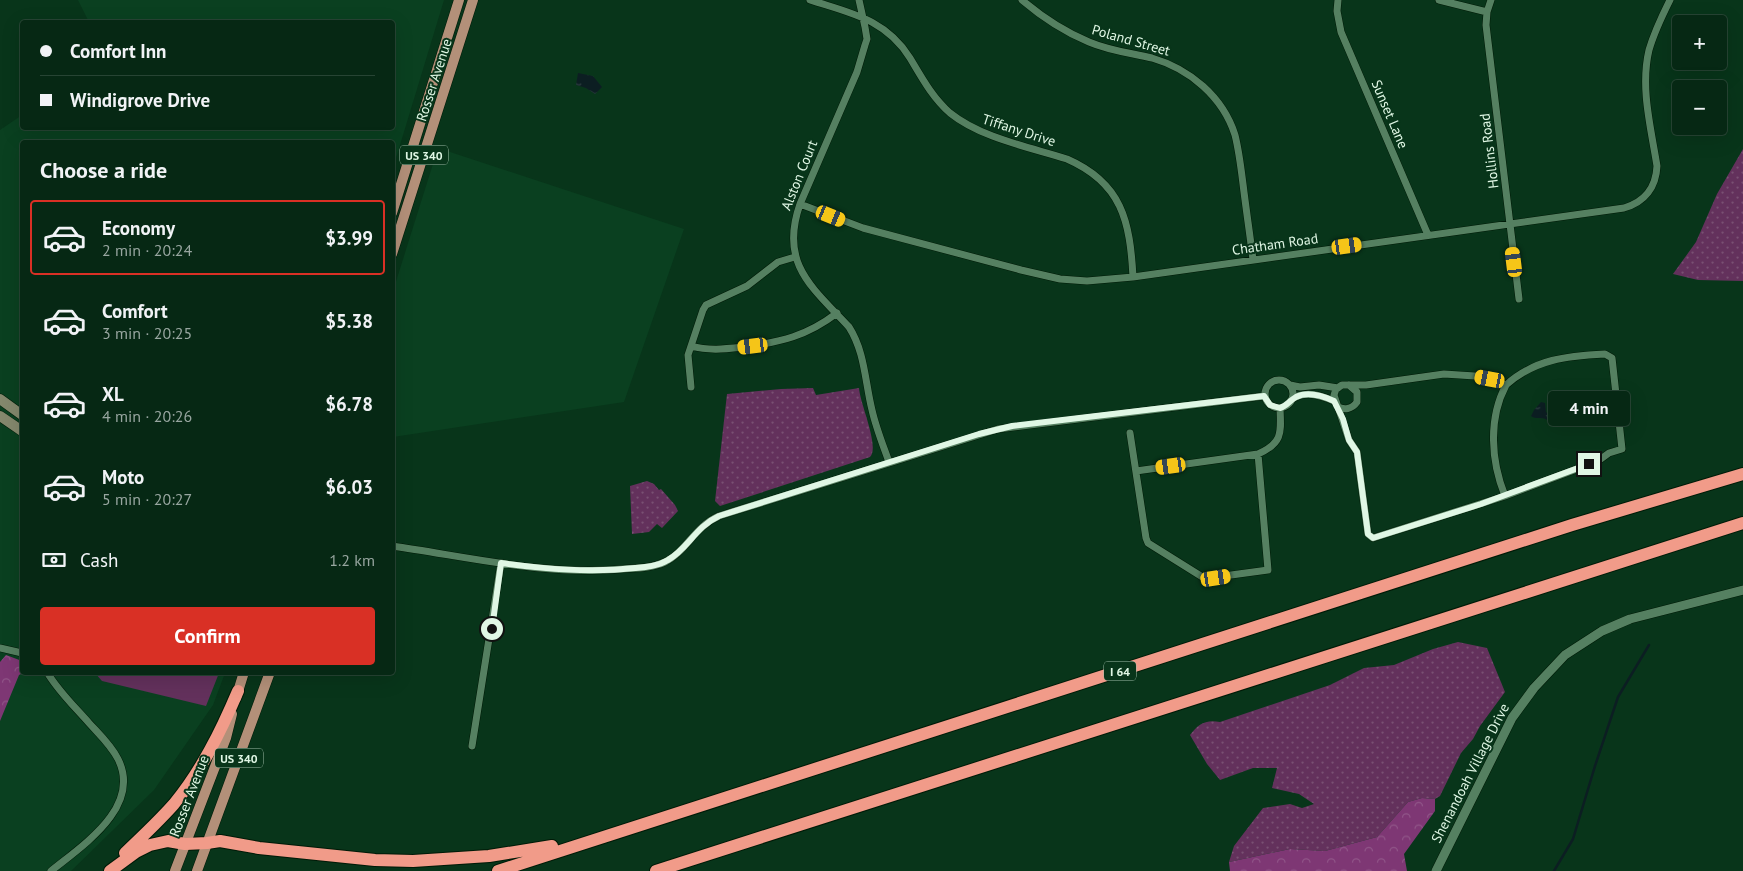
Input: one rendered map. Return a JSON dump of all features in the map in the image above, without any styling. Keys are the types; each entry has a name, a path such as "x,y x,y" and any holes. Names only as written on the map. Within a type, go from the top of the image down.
{"highway":[{"name":"I 64","path":"498,871 1572,525 1743,474"},
{"path":"656,871 1743,523"},
{"path":"108,871 158,822 189,783 215,741 238,691"},
{"path":"108,871 150,845 168,841 185,844 220,841 259,848 366,859 435,861 530,851 622,831"}],"main road":[{"name":"Rosser Avenue","path":"395,203 459,0"},
{"name":"Rosser Avenue","path":"395,242 473,0"},
{"path":"0,399 20,414"},
{"path":"0,416 20,431"},
{"name":"Rosser Avenue","path":"175,871 226,738 243,675"},
{"name":"US 340","path":"198,871 269,675"}],"street":[{"name":"Tiffany Drive","path":"810,0 863,16 881,27 894,38 910,58 939,103 961,120 984,132 1067,158 1080,164 1101,179 1116,198 1125,218 1132,258 1133,277"},
{"name":"Alston Court","path":"859,0 867,39 862,56 800,204 792,234 795,257 807,281 849,327 858,344 872,410 889,462"},
{"name":"Poland Street","path":"1022,0 1051,22 1072,34 1107,49 1168,63 1183,71 1208,91 1223,109 1238,148 1253,260"},
{"name":"Sunset Lane","path":"1338,0 1337,11 1341,32 1428,235"},
{"path":"1439,0 1487,12"},
{"name":"Hollins Road","path":"1491,0 1487,12 1486,25 1519,299"},
{"name":"Chatham Road","path":"800,204 863,228 1074,281 1133,277 1624,208 1638,203 1650,191 1656,175 1646,90 1646,73 1657,27 1670,0"},
{"path":"691,387 688,361 691,346 706,305 747,286 778,262 795,257"},
{"path":"691,346 714,350 780,342 805,333 824,323 837,313"},
{"path":"1505,496 1499,480 1493,435 1496,409 1506,385 1526,369 1549,361 1605,354 1612,358 1622,449 1609,453 1598,461 1505,496 1373,538 1368,534 1357,452 1349,440 1334,396 1342,385 1366,385 1444,374 1475,376 1506,385"},
{"path":"1338,388 1319,385 1300,387 1290,385 1282,380 1273,381 1266,387 1264,396 1270,405 1280,408 1296,397 1307,394 1321,396 1336,403 1343,409 1350,408"},
{"path":"1290,385 1293,393 1291,400"},
{"path":"1349,385 1358,395"},
{"path":"1343,419 1350,408 1357,402 1358,395 1366,385"},
{"path":"395,546 537,568 617,570 658,564 665,562 676,554 699,529 711,520 998,429 1264,396"},
{"path":"1136,471 1258,454 1274,445 1278,440 1281,425 1280,408"},
{"path":"1130,433 1148,543 1204,578 1268,570 1258,454"},
{"path":"472,746 501,563"},
{"name":"Shenandoah Village Drive","path":"1436,871 1512,718 1534,688 1565,655 1602,631 1630,619 1743,590"},
{"path":"0,648 20,653"},
{"path":"49,675 59,689 116,754 123,782 120,800 113,815 98,831 51,871"}],"shaded area":[{"path":"78,0 444,0 395,161 395,140 20,140 20,675 224,675 213,705 154,790 71,871 0,871 0,130 20,116 20,130 395,130 395,20 88,20"},
{"path":"438,148 684,229 624,402 395,437 395,285"},
{"path":"1743,149 1743,281 1698,280 1673,274 1696,242 1717,194"},
{"path":"813,388 816,395 859,388 873,444 870,457 720,506 715,501 727,394"},
{"path":"647,481 654,484 659,490 661,489 678,511 662,528 657,524 649,532 632,534 630,486"},
{"path":"1458,642 1487,648 1505,692 1480,726 1473,739 1461,753 1440,796 1435,799 1422,798 1408,802 1377,837 1325,851 1290,849 1229,862 1234,846 1263,808 1290,804 1302,808 1314,804 1299,794 1272,788 1277,768 1253,768 1220,780 1207,764 1190,735 1196,728 1206,722 1220,722 1330,685 1364,668 1394,665 1433,649"},
{"path":"97,675 218,675 206,706 102,681"}],"green space":[{"path":"6,655 20,660 20,674 0,721 0,662"},
{"path":"1422,798 1435,799 1435,811 1404,854 1407,871 1230,871 1229,862 1290,849 1325,851 1377,837 1408,802"}],"water":[{"path":"578,73 593,76 602,87 595,94 586,88 576,85"},
{"path":"1541,402 1545,403 1546,412 1550,416 1547,420 1531,416"}],"waterway":[{"path":"1554,871 1573,839 1618,697 1649,645"}],"route":[{"path":"492,629 501,563 560,570 617,570 658,564 671,558 705,523 719,516 979,434 1012,426 1264,396 1267,403 1273,407 1280,408 1296,397 1307,394 1321,396 1334,401 1341,413 1349,440 1357,452 1361,468 1368,534 1373,538 1519,491 1589,464"}]}
